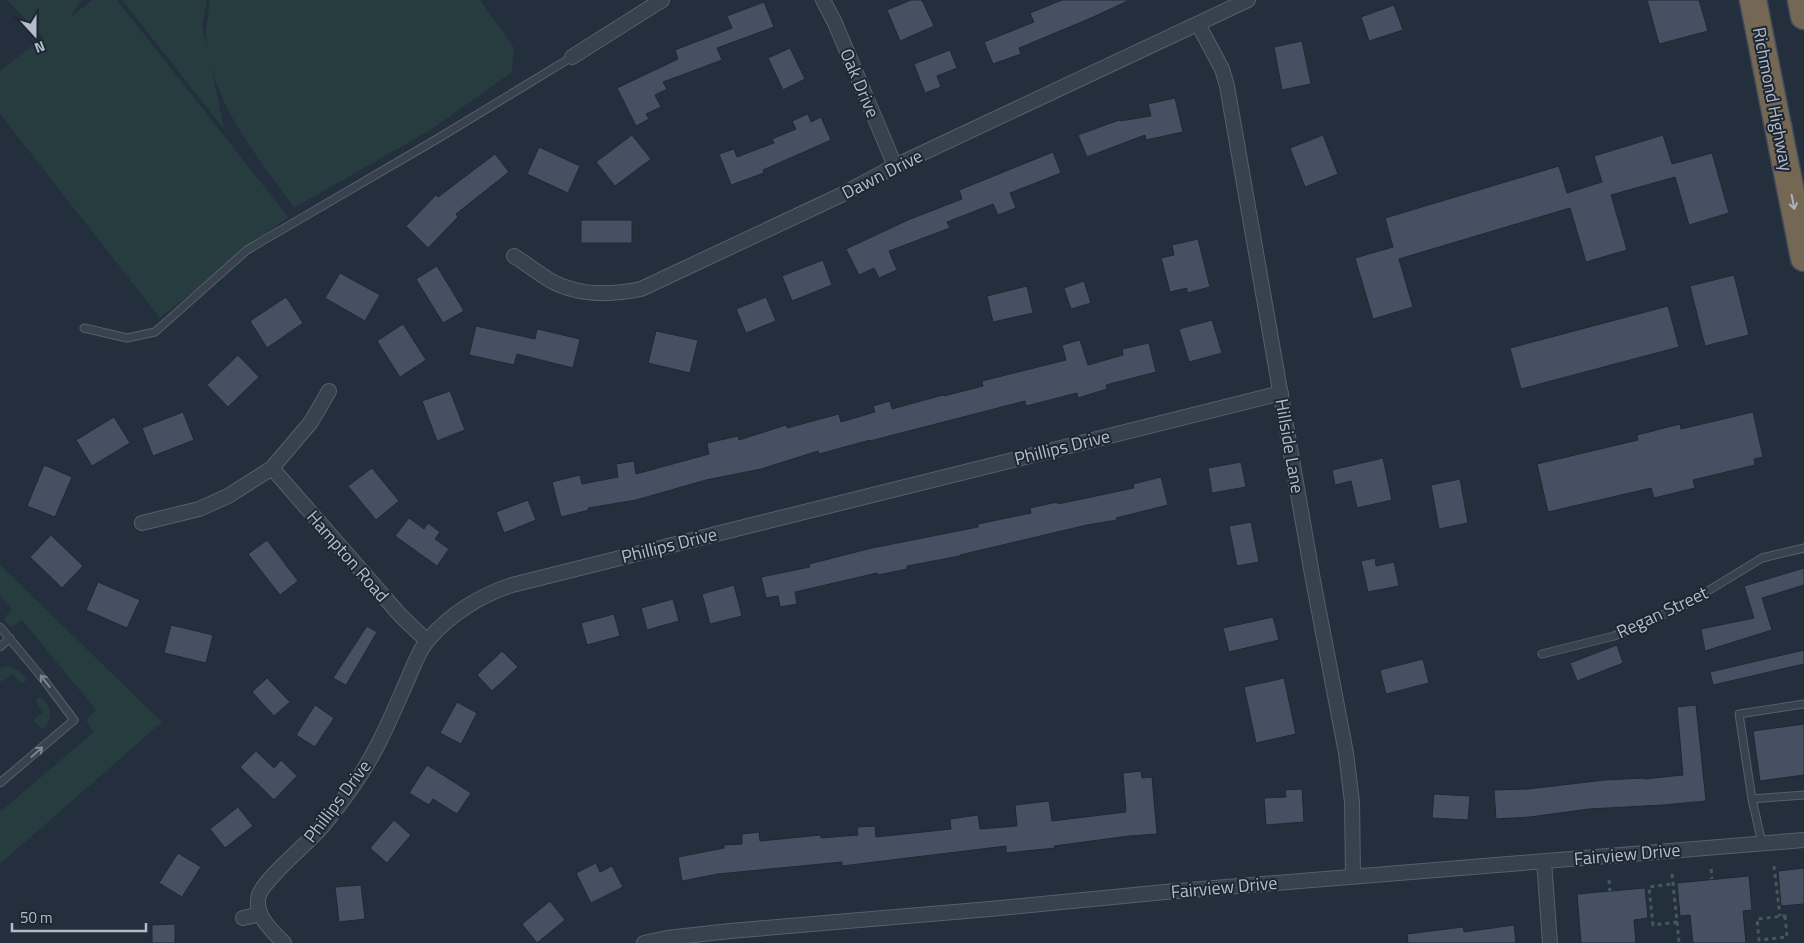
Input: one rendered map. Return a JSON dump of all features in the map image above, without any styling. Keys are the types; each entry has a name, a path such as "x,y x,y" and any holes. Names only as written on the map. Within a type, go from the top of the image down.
{"highway":[{"name":"Richmond Highway","path":"1753,0 1804,258"},
{"path":"1801,0 1804,16"}],"street":[{"path":"572,57 662,0"},
{"name":"Oak Drive","path":"823,0 835,23 895,166"},
{"name":"Dawn Drive","path":"514,256 553,281 569,288 598,293 641,289 839,196 895,166 1248,0"},
{"name":"Hillside Lane","path":"1198,24 1222,69 1227,86 1346,754 1352,802 1354,876"},
{"path":"142,523 199,509 228,496 272,468 311,422 329,391"},
{"name":"Phillips Drive","path":"260,914 259,894 268,881 321,828 355,784 381,740 426,642 444,624 474,601 494,590 1281,393"},
{"name":"Hampton Road","path":"272,468 400,615 426,642"},
{"name":"Fairview Drive","path":"644,943 667,938 730,931 1165,892 1804,840"},
{"path":"1544,861 1550,943"},
{"path":"243,918 260,914 284,943"}],"lane":[{"path":"84,328 127,338 155,332 247,250 436,140 572,57"},
{"name":"Regan Street","path":"1542,654 1614,636 1683,606 1762,558 1804,548"},
{"path":"0,627 74,720 0,783"},
{"path":"0,647 10,638"},
{"path":"1762,843 1752,799 1739,714 1804,704"},
{"path":"1752,799 1804,795"}],"path":[{"path":"1774,866 1780,916"},
{"path":"1711,869 1712,880"},
{"path":"1672,874 1678,943"},
{"path":"1609,880 1610,891"},
{"path":"1673,884 1649,887 1653,925 1677,922"},
{"path":"1784,916 1787,937 1765,941 1759,940 1757,919 1784,916"}],"green space":[{"path":"7,0 82,0 69,18 92,0 117,0 288,217 160,318 0,114 0,71 43,37"},
{"path":"122,0 207,0 202,26 207,48 206,31 210,0 480,0 514,48 512,72 432,129 294,208 235,123 217,86 211,66 224,129"},
{"path":"0,565 162,722 0,864 0,812 94,732 86,720 96,710 22,620 11,627 5,621 5,617 12,609 0,596"},
{"path":"9,666 20,671 26,679 25,682 21,683 12,674 2,682 0,680 0,668"},
{"path":"41,697 49,708 50,718 47,727 41,729 34,720 43,712 36,702"}],"building":[{"path":"911,0 922,0 934,26 900,41 887,10"},
{"path":"1062,0 1130,0 1019,48 1021,54 993,64 984,42 1034,22 1030,13"},
{"path":"1647,0 1699,0 1708,31 1659,44"},
{"path":"764,2 774,27 717,48 722,60 663,82 667,89 655,95 661,107 646,114 649,119 636,126 617,88 678,59 675,50 732,28 727,16"},
{"path":"1394,5 1403,30 1369,41 1361,17"},
{"path":"1302,41 1311,84 1282,90 1274,47"},
{"path":"790,48 805,79 783,90 768,58"},
{"path":"950,50 957,68 937,76 941,87 925,93 914,64"},
{"path":"1175,98 1183,132 1146,140 1145,135 1087,157 1078,135 1119,120 1151,116 1148,104"},
{"path":"808,114 811,122 821,117 831,140 763,170 764,173 731,185 719,154 734,149 737,157 774,143 772,139 796,129 792,121"},
{"path":"632,135 651,159 615,186 596,162"},
{"path":"1323,135 1338,174 1305,187 1290,148"},
{"path":"1663,135 1672,164 1712,153 1729,213 1689,225 1675,177 1611,195 1627,250 1586,262 1570,208 1399,259 1413,307 1373,319 1355,258 1393,247 1385,218 1559,166 1567,193 1602,182 1594,156"},
{"path":"539,147 580,166 568,193 527,174"},
{"path":"1053,152 1061,173 1010,193 1016,208 998,215 993,204 947,222 950,228 889,251 897,270 879,278 874,268 859,275 846,249 908,220 962,199 959,190"},
{"path":"495,154 509,172 456,214 458,217 428,248 406,226 436,195 438,197"},
{"path":"581,220 632,220 632,243 581,243"},
{"path":"1198,239 1210,287 1187,293 1187,288 1170,292 1161,258 1174,255 1172,245"},
{"path":"823,260 832,285 792,301 782,276"},
{"path":"437,266 464,311 443,323 416,279"},
{"path":"340,273 380,295 365,321 325,298"},
{"path":"1734,275 1749,335 1705,346 1690,286"},
{"path":"1084,281 1091,303 1071,309 1064,288"},
{"path":"1027,286 1033,313 993,322 987,296"},
{"path":"286,297 303,323 267,348 250,321"},
{"path":"766,297 776,321 746,333 736,309"},
{"path":"1668,306 1679,347 1521,389 1510,348"},
{"path":"1212,320 1222,353 1189,362 1179,329"},
{"path":"403,324 426,360 400,377 377,341"},
{"path":"476,326 535,339 537,329 580,339 573,368 517,354 514,365 469,355"},
{"path":"656,331 698,340 690,373 648,363"},
{"path":"1080,340 1088,365 1123,355 1122,349 1149,343 1156,372 1106,385 1107,389 1078,398 1077,393 1026,406 1025,401 819,454 818,451 761,469 706,480 636,500 588,508 589,510 561,517 552,482 580,475 582,484 618,477 616,464 634,461 636,474 709,454 707,443 738,436 739,440 786,425 787,428 839,414 841,422 875,412 873,406 890,401 892,409 983,386 982,381 1066,360 1062,345"},
{"path":"238,355 259,377 228,407 207,385"},
{"path":"450,391 465,430 437,441 422,401"},
{"path":"183,412 194,440 153,456 142,428"},
{"path":"1753,412 1763,457 1754,459 1755,465 1693,480 1695,488 1654,498 1651,488 1548,512 1537,464 1638,440 1637,435 1680,424 1681,429"},
{"path":"114,417 130,443 92,466 76,440"},
{"path":"1383,458 1392,500 1357,508 1351,481 1335,485 1332,470"},
{"path":"1241,462 1246,487 1212,493 1208,468"},
{"path":"44,465 72,477 55,517 27,506"},
{"path":"372,468 399,501 376,520 348,486"},
{"path":"1161,477 1168,505 1116,518 1117,520 1087,525 960,556 907,566 907,569 878,575 877,573 795,592 797,604 780,607 778,596 766,598 761,577 810,567 809,564 872,548 978,527 978,524 1031,513 1030,508 1134,488 1133,484"},
{"path":"1460,479 1468,523 1439,529 1431,485"},
{"path":"528,500 536,520 504,533 496,512"},
{"path":"409,518 424,529 428,523 440,532 435,539 449,549 437,566 395,536"},
{"path":"1251,522 1259,562 1237,566 1229,526"},
{"path":"51,535 83,566 62,588 30,557"},
{"path":"267,540 298,581 280,595 248,554"},
{"path":"1375,558 1376,566 1394,562 1399,586 1368,592 1361,561"},
{"path":"1804,568 1804,585 1762,598 1772,630 1705,651 1701,629 1754,618 1744,586"},
{"path":"98,582 140,600 127,628 86,610"},
{"path":"734,585 742,616 710,624 702,594"},
{"path":"673,599 679,621 647,630 641,608"},
{"path":"614,614 620,636 587,645 581,623"},
{"path":"1273,617 1279,640 1229,652 1223,628"},
{"path":"171,625 213,635 206,663 164,653"},
{"path":"367,626 377,632 346,685 333,678"},
{"path":"1617,645 1623,663 1577,681 1570,663"},
{"path":"1804,650 1804,664 1713,685 1710,672"},
{"path":"502,651 518,667 492,691 477,675"},
{"path":"1423,659 1429,683 1386,694 1380,670"},
{"path":"267,678 290,702 274,716 252,692"},
{"path":"1284,678 1296,734 1256,743 1244,687"},
{"path":"457,702 477,713 461,744 440,733"},
{"path":"315,705 334,718 315,747 296,735"},
{"path":"1696,705 1706,801 1589,809 1530,817 1496,819 1494,790 1528,789 1605,780 1683,775 1677,707"},
{"path":"1804,724 1804,775 1760,781 1753,731"},
{"path":"256,751 274,768 281,760 297,776 274,800 240,767"},
{"path":"427,765 471,793 457,814 433,799 429,805 409,793"},
{"path":"1141,771 1142,778 1152,777 1157,834 1129,836 1054,846 1055,848 1006,853 1006,846 842,866 842,862 718,874 682,881 678,857 724,848 724,845 742,844 742,834 759,832 760,841 821,835 821,838 858,835 857,827 875,826 876,837 951,829 950,819 978,815 980,829 1017,826 1015,805 1049,801 1052,821 1126,812 1123,773"},
{"path":"1302,789 1304,822 1266,825 1264,798 1286,797 1285,790"},
{"path":"1434,794 1470,796 1468,820 1432,818"},
{"path":"238,807 253,826 225,848 210,829"},
{"path":"394,820 411,835 387,863 370,848"},
{"path":"178,853 201,867 182,897 159,883"},
{"path":"596,863 600,872 612,866 623,887 591,903 576,873"},
{"path":"1804,868 1804,904 1781,906 1778,871"},
{"path":"1749,876 1752,910 1743,911 1746,943 1693,943 1690,915 1680,916 1677,883"},
{"path":"361,885 365,919 339,922 335,887"},
{"path":"1645,888 1648,918 1634,920 1636,943 1581,943 1577,894"},
{"path":"550,901 565,920 537,943 522,924"},
{"path":"175,924 175,943 152,943 152,925"},
{"path":"1514,925 1516,943 1408,943 1407,934 1463,927 1464,932"}]}
